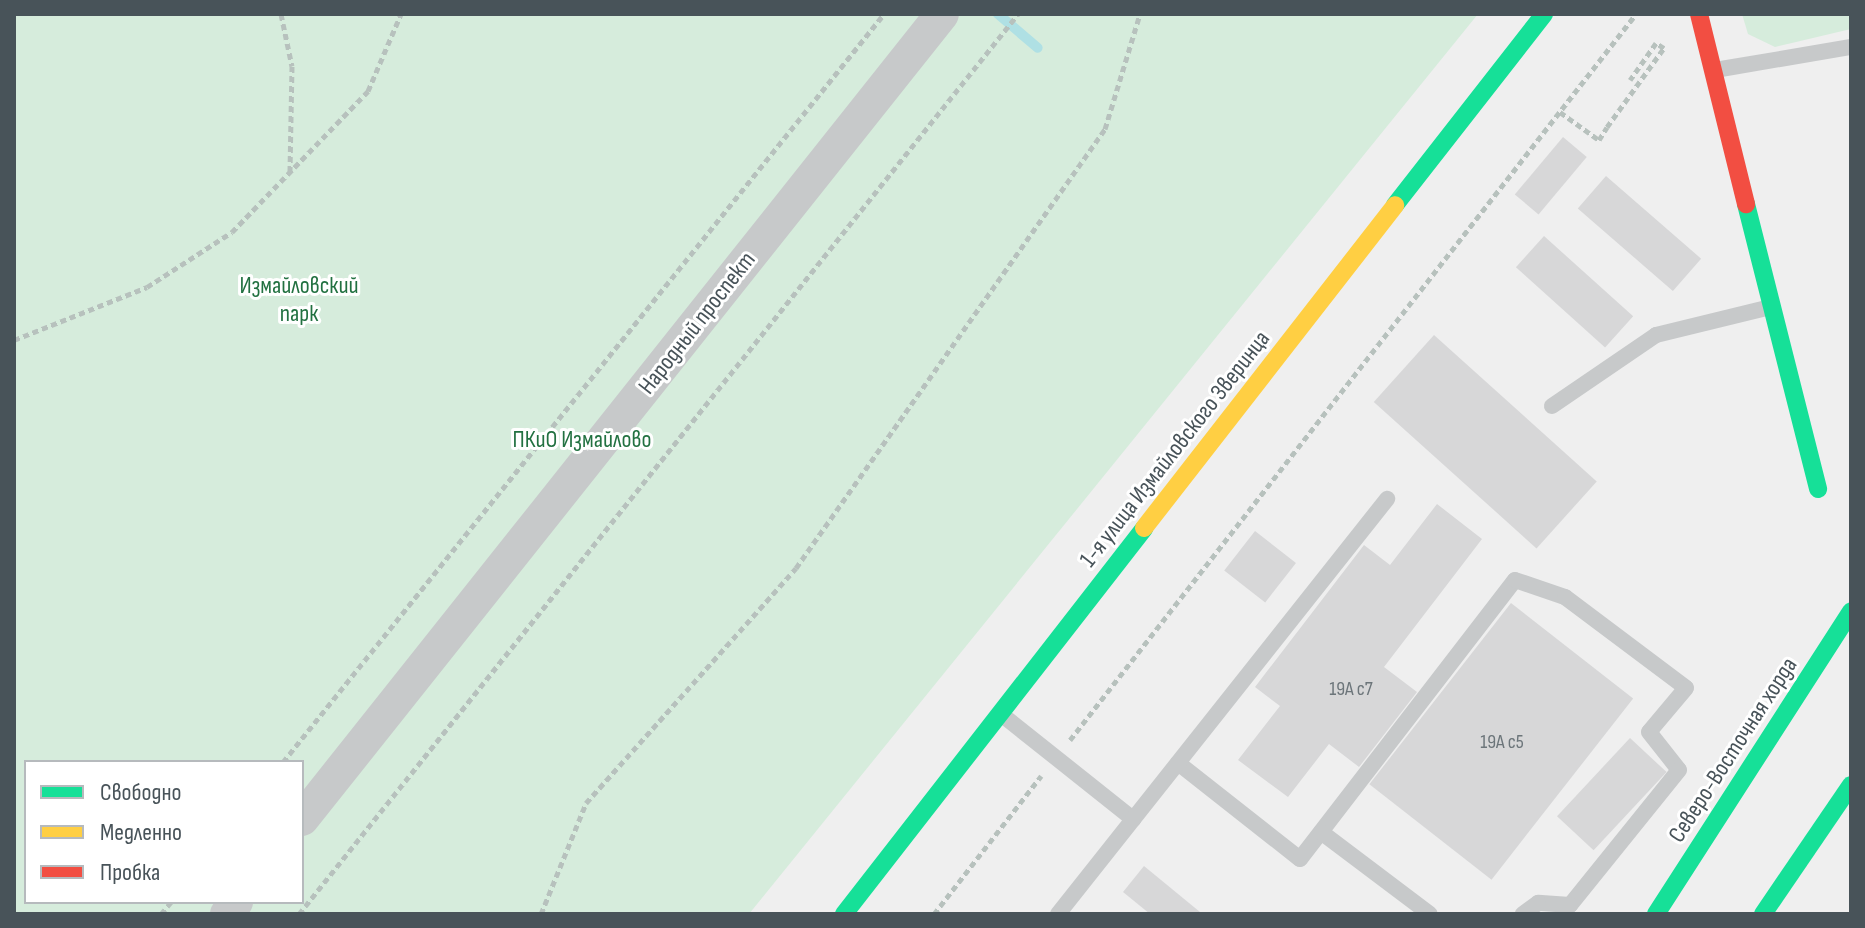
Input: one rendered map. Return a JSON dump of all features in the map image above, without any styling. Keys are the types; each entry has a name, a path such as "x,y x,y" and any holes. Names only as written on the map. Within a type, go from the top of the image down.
{"street":[{"name":"Народный проспект","path":"304,816 942,14"},
{"name":"1-я улица Измайловского Зверинца","path":"844,914 1544,14"},
{"path":"1699,14 1818,489"},
{"name":"Северо-Восточная хорда","path":"1656,914 1851,611"},
{"path":"1763,914 1851,785"}],"lane":[{"path":"1713,70 1851,47"},
{"path":"1552,406 1656,335 1772,307"},
{"path":"1058,914 1387,499"},
{"path":"1178,763 1300,859 1515,580 1565,597 1686,688 1649,732 1679,770 1570,905 1538,903 1523,914"},
{"path":"1000,713 1133,819"},
{"path":"1321,832 1430,914"}],"path":[{"path":"281,14 292,66 290,172"},
{"path":"14,340 147,287 232,232 368,91 401,14"},
{"path":"285,760 884,14"},
{"path":"299,914 1018,14"},
{"path":"541,914 586,803 796,568 1105,129 1140,14"},
{"path":"934,914 1636,14"},
{"path":"1560,112 1599,140 1664,48 1656,43 1630,80"}],"green space":[{"name":"ПКиО Измайлово","path":"14,14 1478,14 749,914 14,914"},
{"path":"1742,14 1851,14 1851,29 1775,47 1748,34"}],"building":[{"path":"1563,137 1587,157 1539,214 1515,194"},
{"path":"1606,176 1701,259 1673,291 1578,208"},
{"path":"1544,236 1633,316 1605,348 1516,267"},
{"path":"1434,335 1597,482 1537,548 1374,402"},
{"path":"1437,504 1482,539 1384,667 1417,692 1359,767 1329,744 1288,797 1238,760 1280,706 1255,687 1364,545 1390,565"},
{"path":"1255,531 1296,563 1265,602 1224,570"},
{"path":"1511,603 1633,698 1492,880 1369,784"},
{"path":"1630,738 1667,772 1594,850 1557,816"},
{"path":"1144,866 1200,912 1150,914 1123,892"}],"waterway":[{"path":"998,14 1038,48"}],"traffic: fast":[{"path":"1395,205 1544,14"},
{"path":"1746,204 1818,489"},
{"path":"844,914 1144,528"},
{"path":"1656,914 1851,611"},
{"path":"1763,914 1851,785"}],"traffic: slow":[{"path":"1144,528 1395,205"}],"traffic: jam":[{"path":"1699,14 1746,204"}],"park label":[{"name":"Измайловский парк","path":"299,300"}]}
